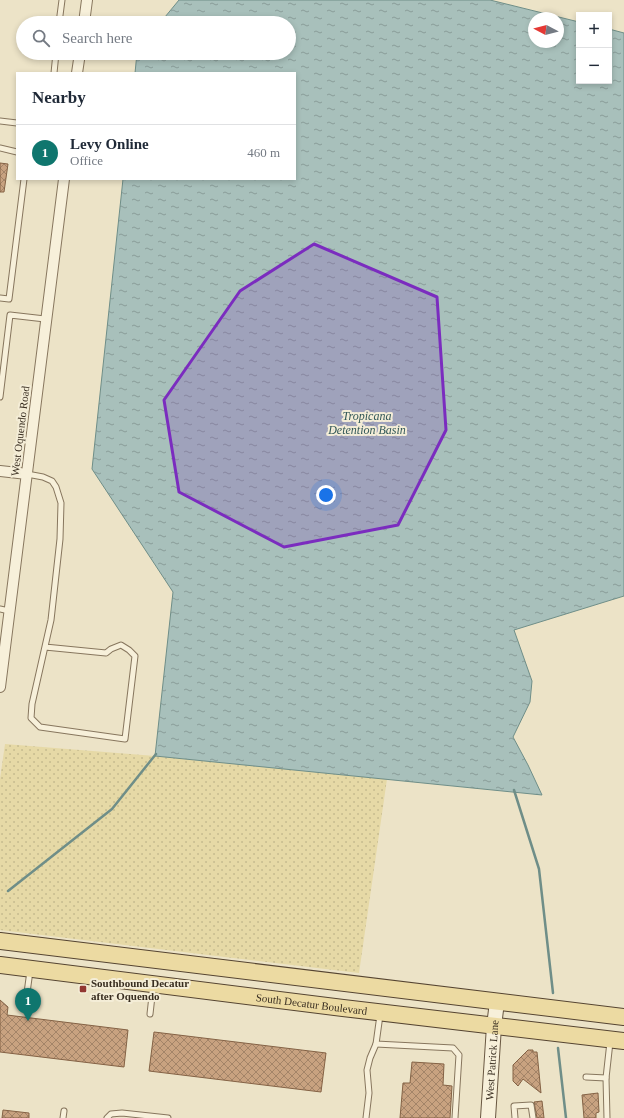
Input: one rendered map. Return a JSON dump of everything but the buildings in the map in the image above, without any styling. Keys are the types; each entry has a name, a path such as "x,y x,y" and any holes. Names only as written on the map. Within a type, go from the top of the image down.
{"main road":[{"path":"0,941 624,1017"},
{"name":"South Decatur Boulevard","path":"0,965 617,1040"}],"street":[{"path":"85,16 87,0"},
{"path":"77,72 79,60"},
{"name":"West Oquendo Road","path":"0,687 5,610 27,474 45,319 64,180"},
{"path":"0,471 27,474"},
{"name":"West Patrick Lane","path":"488,1118 497,1002"}],"lane":[{"path":"61,16 62,0"},
{"path":"54,72 55,60"},
{"path":"0,121 16,123"},
{"path":"0,148 16,152"},
{"path":"0,298 9,300 24,180"},
{"path":"0,397 10,315 45,319"},
{"path":"27,474 43,477 52,481 56,487 61,503 60,539 51,620 32,704 31,718 40,728 125,739 135,656 130,650 121,645 106,653 45,647"},
{"path":"26,1000 31,969"},
{"path":"150,1014 153,983"},
{"path":"366,1118 369,1093 368,1070 370,1058 376,1044 380,1012"},
{"path":"607,1118 606,1078 617,1040"},
{"path":"376,1044 453,1048 459,1055 455,1118"},
{"path":"586,1077 606,1078"},
{"path":"515,1118 514,1106 532,1105 532,1118"},
{"path":"63,1118 64,1111"},
{"path":"107,1118 111,1114 122,1113 168,1118"}],"highlighted area":[{"path":"314,244 437,297 446,430 398,525 284,547 179,492 164,400 240,291"}],"sand":[{"path":"5,744 155,756 387,779 359,973 0,930 0,779"}],"water":[{"name":"Tropicana Detention Basin","path":"179,0 490,0 539,12 528,12 528,48 564,48 564,18 576,21 576,84 612,84 612,30 624,33 624,596 514,630 532,681 530,702 513,737 542,795 155,756 173,592 92,469 123,180 296,180 296,72 135,72 136,60 296,60 296,16 166,16"}],"waterway":[{"path":"8,891 112,809 156,754"},
{"path":"514,790 539,869 553,993"},
{"path":"558,1048 566,1118"}],"place":[{"name":"Southbound Decatur after Oquendo","path":"83,989"},
{"name":"Levy Online","path":"28,1021"}]}
